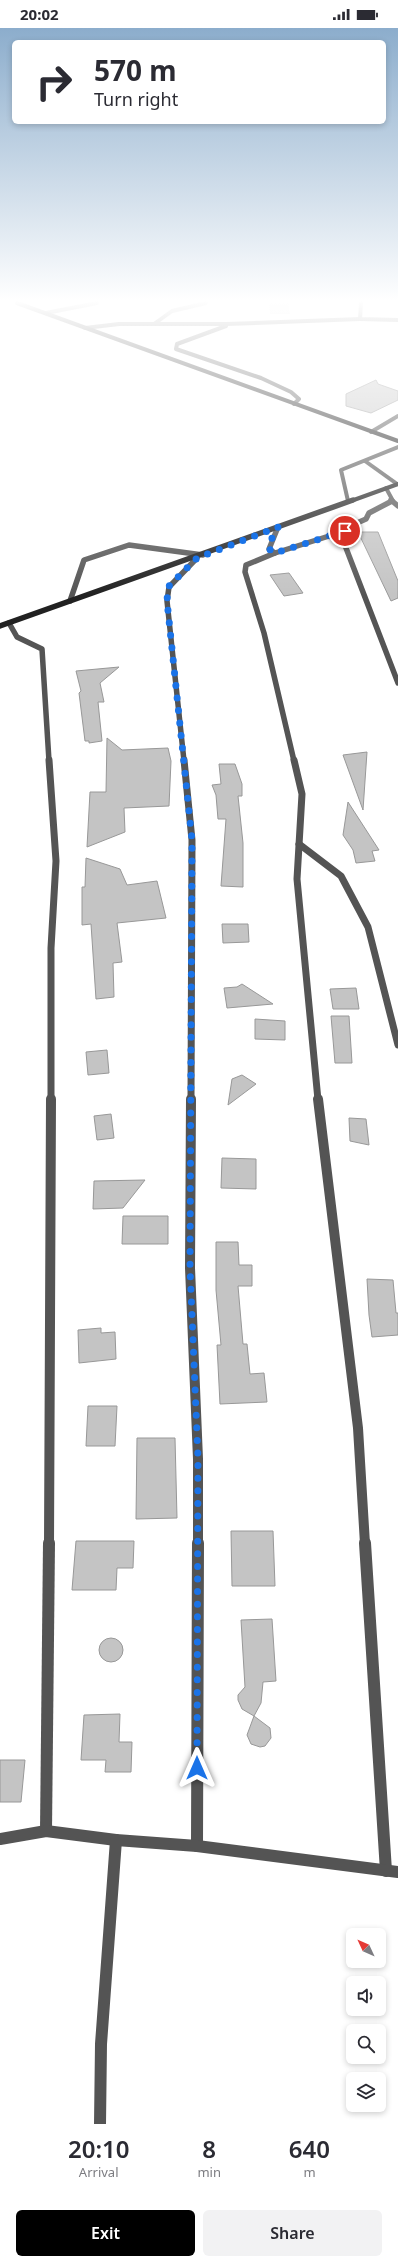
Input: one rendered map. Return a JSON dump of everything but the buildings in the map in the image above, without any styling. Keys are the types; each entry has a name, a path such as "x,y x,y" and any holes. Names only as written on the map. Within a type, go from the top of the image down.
{"main road":[{"path":"285,401 398,441"},
{"path":"4,624 200,556 398,484"}],"street":[{"path":"294,404 297,401"},
{"path":"371,432 398,416"},
{"path":"348,501 341,470 398,447"},
{"path":"364,461 398,484"},
{"path":"386,488 392,501 398,506"},
{"path":"0,1839 46,1831 116,1840 197,1846 392,1871 358,1428 318,1103 297,879 302,794 264,633 245,572 246,565 275,553 345,531 392,501"},
{"path":"275,553 269,549 271,540 278,527"},
{"path":"345,531 341,535 398,683"},
{"path":"70,601 84,560 128,545 200,556"},
{"path":"197,1846 198,1458 190,1268 192,840 167,601 168,587 200,556"},
{"path":"4,624 13,634 25,643 42,649 56,861 51,948 51,1276 46,1831"},
{"path":"299,844 341,876 368,927 398,1045"},
{"path":"100,2124 101,2044 116,1840"}],"route":[{"path":"197,1768 198,1458 190,1268 192,840 167,601 168,587 197,558 278,527 271,540 269,549 275,553 345,531"}]}
